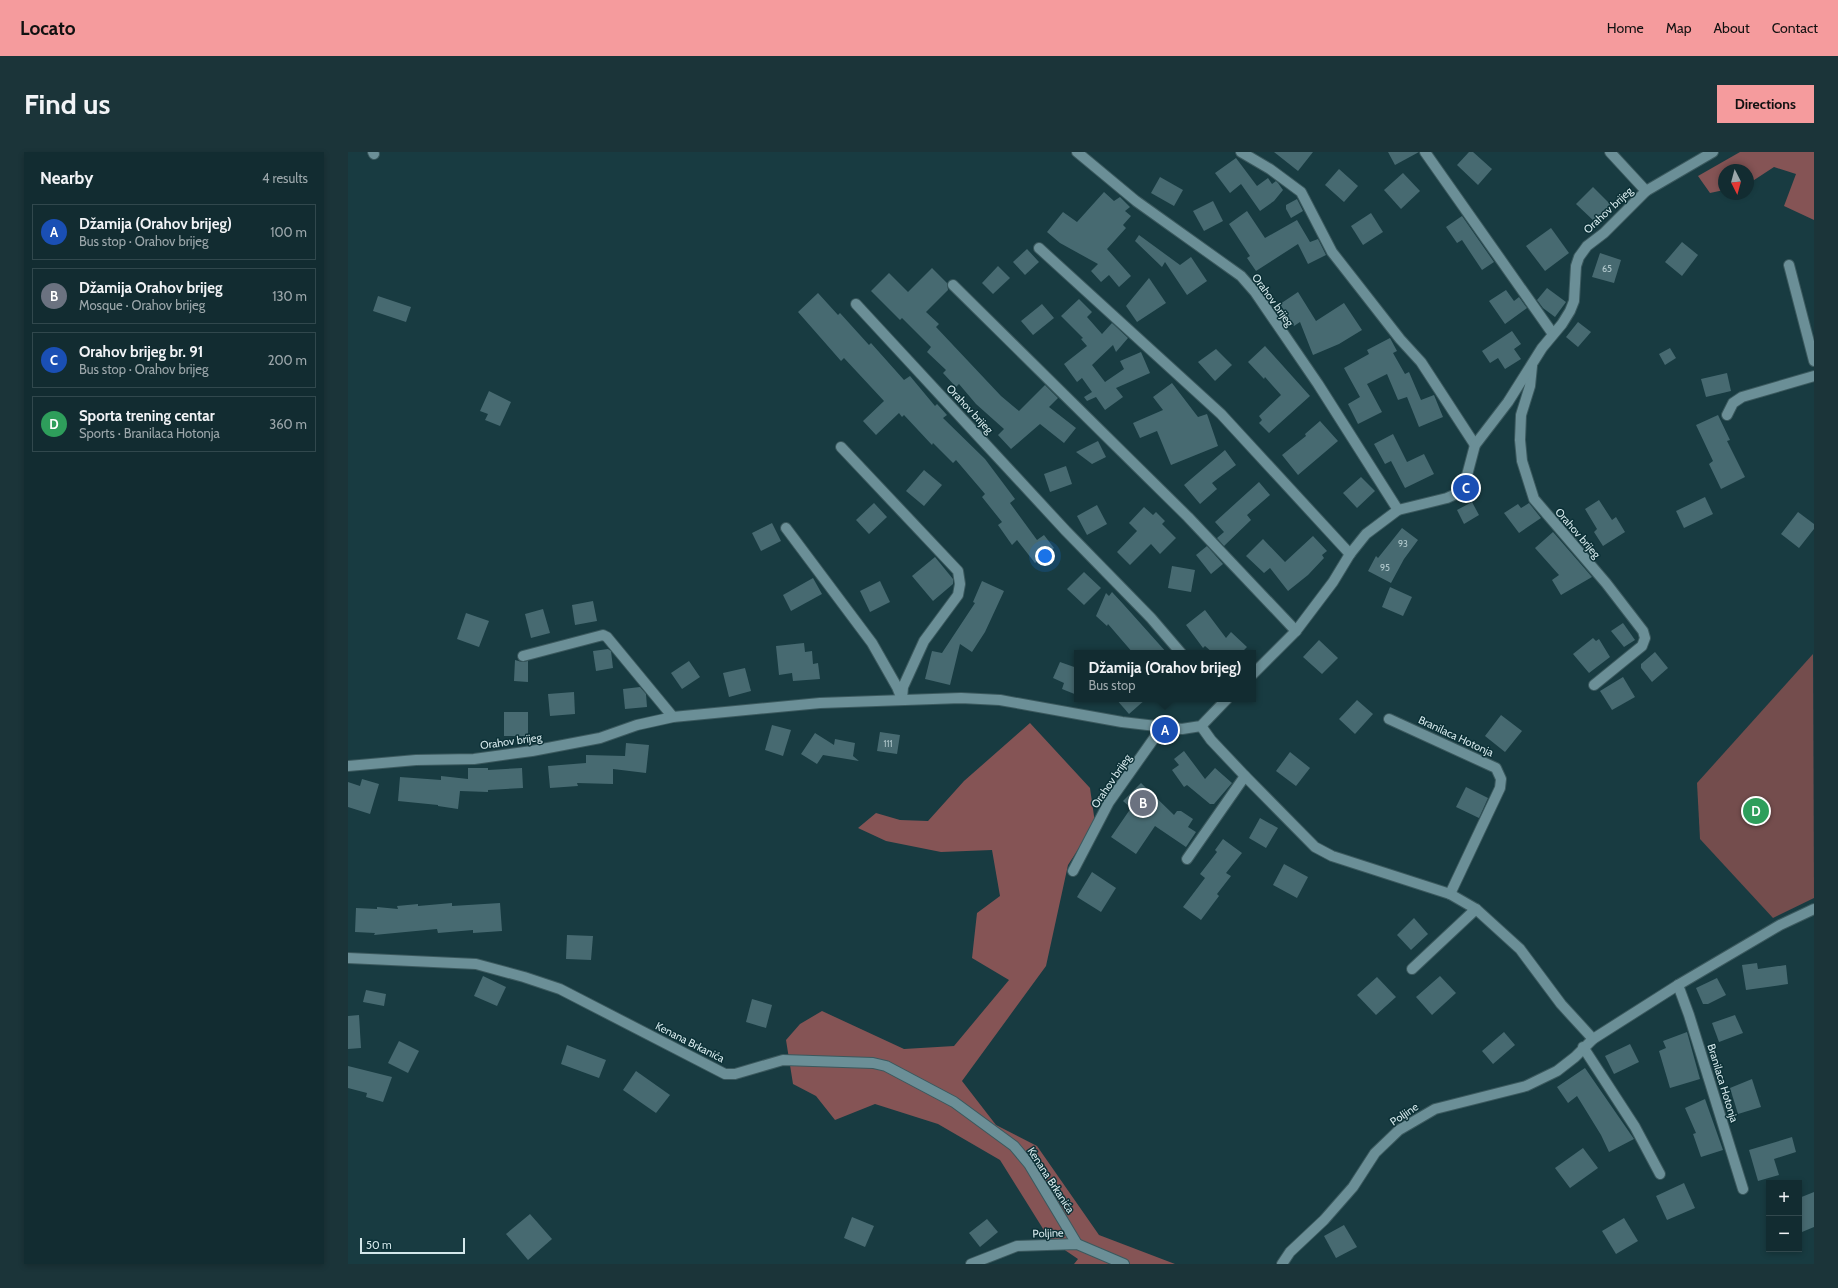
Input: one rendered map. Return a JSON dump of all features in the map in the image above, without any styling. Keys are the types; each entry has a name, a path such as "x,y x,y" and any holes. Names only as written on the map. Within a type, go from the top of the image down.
{"street":[{"name":"Orahov brijeg","path":"1077,152 1136,201 1241,276 1255,292 1318,384 1398,510"},
{"path":"1241,152 1270,169 1301,192 1332,252 1400,339 1421,362 1475,446"},
{"path":"1425,152 1553,334"},
{"name":"Orahov brijeg","path":"1610,152 1646,191"},
{"name":"Orahov brijeg","path":"1256,671 1296,631 1333,582 1350,554 1366,534 1398,510 1447,498 1458,493 1466,478 1475,446 1508,402 1533,362 1562,324 1574,301 1576,266 1579,257 1587,246 1608,229 1646,191 1713,152"},
{"path":"1039,248 1221,414 1350,554"},
{"path":"1789,265 1814,361"},
{"path":"953,285 1188,517 1296,631"},
{"name":"Orahov brijeg","path":"856,304 1066,531 1151,618 1178,650"},
{"name":"Orahov brijeg","path":"1533,362 1530,386 1521,415 1520,440 1522,461 1534,499 1606,583 1643,631 1645,638 1642,646 1594,685"},
{"path":"1727,415 1733,403 1742,397 1814,376"},
{"path":"841,447 958,571 960,584 958,595 924,641 903,687 902,699"},
{"path":"786,528 872,643 897,687 902,699"},
{"path":"523,656 603,635 607,637 673,717"},
{"name":"Orahov brijeg","path":"348,766 416,760 474,758 532,752 600,738 637,725 673,717 820,703 902,699 961,698 1000,700 1122,722 1182,729 1201,726"},
{"path":"1221,702 1201,726 1210,740 1315,847 1332,856 1450,894 1476,909 1520,949 1561,1004 1593,1039"},
{"name":"Branilaca Hotonja","path":"1389,719 1496,768 1501,779 1500,788 1450,894"},
{"name":"Orahov brijeg","path":"1073,872 1109,802 1162,727"},
{"path":"1187,859 1245,776"},
{"path":"1412,970 1476,909"},
{"path":"1660,1174 1635,1127 1583,1047 1593,1039 1678,985 1780,924 1814,909"},
{"name":"Kenana Brkanića","path":"348,958 476,964 524,977 560,989 726,1074 734,1074 783,1060 873,1063 886,1066 954,1102 1014,1146 1029,1164 1077,1244"},
{"name":"Branilaca Hotonja","path":"1678,985 1689,1015 1743,1189"},
{"name":"Poljine","path":"1282,1264 1290,1252 1324,1220 1353,1187 1375,1153 1400,1130 1434,1109 1526,1086 1557,1071 1575,1057 1583,1047"},
{"name":"Poljine","path":"971,1264 1017,1246 1077,1244 1124,1264"}],"shaded area":[{"path":"1740,152 1814,152 1814,220 1784,206 1796,174 1774,167 1754,180 1754,164 1719,164"},
{"path":"1718,165 1718,191 1710,193 1698,176"},
{"path":"1813,654 1814,898 1773,918 1700,839 1697,783"},
{"path":"1030,723 1090,788 1095,823 1068,865 1046,966 962,1081 996,1125 1037,1146 1099,1235 1175,1264 1074,1264 1078,1259 1050,1240 1000,1160 938,1124 875,1104 835,1120 816,1096 793,1084 786,1040 800,1024 822,1011 904,1049 954,1046 1009,980 972,958 977,913 1000,896 992,850 941,852 886,841 858,828 876,813 900,820 928,821 964,781"}],"building":[{"path":"1274,152 1313,152 1298,171"},
{"path":"1388,152 1419,152 1395,165"},
{"path":"1469,152 1473,152 1492,169 1478,185 1457,165"},
{"path":"1236,158 1257,186 1268,178 1272,184 1276,181 1283,190 1274,201 1260,211 1241,184 1230,193 1215,173"},
{"path":"1339,169 1358,186 1344,202 1325,185"},
{"path":"1403,173 1420,191 1401,209 1384,190"},
{"path":"1160,177 1183,190 1174,206 1151,193"},
{"path":"1593,187 1611,205 1595,222 1576,204"},
{"path":"1104,192 1114,201 1120,197 1130,207 1125,211 1131,216 1123,225 1126,228 1107,249 1131,276 1119,287 1109,275 1101,282 1091,271 1098,264 1060,243 1047,232 1063,212 1077,222"},
{"path":"1297,199 1303,211 1291,218 1286,209 1286,205"},
{"path":"1213,201 1223,221 1204,231 1193,211"},
{"path":"1247,211 1265,238 1297,220 1310,242 1318,239 1326,255 1308,264 1298,244 1256,271 1247,258 1250,256 1229,224"},
{"path":"1371,213 1383,232 1363,245 1351,226"},
{"path":"1462,216 1494,262 1482,270 1462,240 1457,243 1446,227"},
{"path":"1551,228 1569,253 1545,271 1526,246"},
{"path":"1139,235 1180,265 1191,257 1207,281 1187,295 1165,262 1162,267 1135,241"},
{"path":"1682,242 1698,255 1682,276 1665,262"},
{"path":"1027,249 1039,262 1025,275 1013,262"},
{"path":"1600,253 1621,260 1614,283 1592,277"},
{"path":"998,266 1010,278 993,294 982,283"},
{"path":"932,268 947,283 948,290 926,312 939,324 936,327 1001,396 1019,411 1045,385 1058,398 1049,407 1076,428 1064,443 1040,424 1011,449 998,435 1004,429 976,404 959,384 956,387 943,373 946,370 927,352 931,347 902,318 900,320 871,291 889,273 908,292"},
{"path":"1149,278 1166,303 1137,322 1126,306"},
{"path":"1547,288 1566,302 1555,317 1543,308 1537,300"},
{"path":"1506,290 1514,301 1519,297 1527,308 1505,324 1489,301"},
{"path":"1298,292 1316,321 1344,303 1362,330 1339,344 1313,355 1300,322 1294,326 1280,304"},
{"path":"818,293 838,315 840,313 869,345 871,343 904,380 910,376 935,406 937,404 947,415 943,418 985,459 1015,499 1010,503 1037,540 1044,535 1054,548 1035,563 1017,540 1012,545 998,525 1002,522 982,497 985,494 956,460 953,463 933,443 932,445 904,415 902,417 899,413 876,435 863,421 884,401 844,358 841,361 798,312"},
{"path":"378,296 411,307 406,322 373,311"},
{"path":"1079,299 1092,312 1087,317 1102,334 1112,323 1128,338 1116,352 1113,345 1092,365 1105,382 1124,369 1120,361 1141,352 1150,373 1116,388 1123,397 1105,410 1096,397 1087,401 1084,397 1092,392 1082,378 1077,382 1064,364 1087,346 1081,339 1083,338 1061,316"},
{"path":"1042,304 1054,318 1033,335 1021,321"},
{"path":"1578,322 1591,332 1578,347 1566,337"},
{"path":"1512,331 1521,344 1514,349 1521,359 1505,369 1498,358 1490,363 1482,351"},
{"path":"1390,338 1397,351 1393,353 1405,374 1409,372 1421,400 1434,395 1443,417 1419,427 1407,397 1398,400 1387,374 1367,384 1382,412 1358,424 1348,404 1360,397 1344,368 1369,354 1367,350"},
{"path":"1265,346 1310,396 1269,433 1259,423 1262,420 1259,416 1281,395 1265,377 1264,379 1248,362"},
{"path":"1670,348 1676,358 1665,365 1659,354"},
{"path":"1216,349 1232,365 1215,381 1198,362"},
{"path":"1727,373 1731,391 1706,397 1701,379"},
{"path":"1172,383 1198,417 1207,414 1218,446 1171,465 1157,431 1140,438 1133,423 1163,410 1153,397"},
{"path":"489,391 511,402 500,426 485,420 488,414 480,411"},
{"path":"1718,415 1730,440 1727,441 1745,477 1721,489 1709,464 1713,461 1696,425"},
{"path":"1320,421 1338,441 1298,475 1282,455 1306,436 1305,434"},
{"path":"1393,434 1407,462 1424,454 1434,474 1405,488 1391,461 1385,464 1374,444"},
{"path":"1098,441 1106,457 1092,464 1076,452"},
{"path":"1225,450 1236,465 1212,483 1217,489 1200,504 1184,485"},
{"path":"1066,466 1072,484 1050,492 1044,474"},
{"path":"924,470 942,485 924,506 906,491"},
{"path":"1361,477 1375,491 1357,508 1343,493"},
{"path":"1259,482 1270,495 1247,515 1251,520 1224,546 1217,538 1224,532 1215,522"},
{"path":"1705,497 1713,514 1684,528 1676,511"},
{"path":"1599,500 1612,520 1616,517 1625,532 1603,546 1594,532 1597,529 1585,509"},
{"path":"1472,502 1479,515 1464,524 1457,510"},
{"path":"874,503 887,517 869,534 856,520"},
{"path":"1529,503 1541,518 1519,533 1504,513 1518,504 1521,508"},
{"path":"1097,505 1107,524 1087,535 1077,516"},
{"path":"1144,507 1153,515 1156,512 1165,521 1162,524 1176,538 1160,554 1151,544 1130,565 1117,552 1137,531 1129,523"},
{"path":"1798,512 1814,524 1814,529 1799,548 1781,534"},
{"path":"772,523 781,541 761,551 752,533"},
{"path":"1402,528 1418,540 1404,559 1391,583 1368,571 1376,556 1378,558"},
{"path":"1553,532 1592,577 1561,595 1552,580 1559,575 1535,548"},
{"path":"1313,536 1327,551 1322,555 1324,558 1308,575 1288,591 1270,568 1264,573 1246,556 1263,539 1285,562"},
{"path":"1207,546 1223,564 1211,574 1196,555"},
{"path":"935,557 953,579 953,584 933,601 912,576"},
{"path":"1172,566 1195,570 1191,592 1168,588"},
{"path":"1084,572 1101,588 1084,605 1067,589"},
{"path":"813,578 822,594 791,611 783,595"},
{"path":"880,581 890,602 870,612 860,591"},
{"path":"982,581 1004,591 985,632 972,652 960,644 950,685 925,679 932,651 942,653 975,603 973,602"},
{"path":"1390,587 1412,597 1403,616 1382,607"},
{"path":"1112,592 1164,650 1130,650 1108,624 1107,626 1096,616 1106,593 1109,596"},
{"path":"593,601 597,621 575,625 572,605"},
{"path":"543,609 550,633 531,638 525,614"},
{"path":"1205,610 1226,638 1231,632 1247,647 1244,650 1210,650 1205,646 1203,648 1186,625"},
{"path":"466,613 489,621 479,647 457,639"},
{"path":"1623,623 1635,640 1624,647 1611,631"},
{"path":"1593,638 1596,641 1599,639 1610,657 1589,673 1573,654"},
{"path":"1319,640 1338,658 1322,674 1303,657"},
{"path":"804,643 805,652 812,651 813,664 818,663 820,679 793,681 792,673 779,675 776,646"},
{"path":"608,649 611,651 613,668 596,671 593,651"},
{"path":"1655,652 1668,668 1652,682 1641,668 1641,664"},
{"path":"515,660 522,662 528,661 528,682 514,681"},
{"path":"689,661 700,677 682,689 671,673"},
{"path":"1060,662 1074,667 1074,694 1062,689 1064,683 1053,678"},
{"path":"745,668 751,691 729,697 723,673"},
{"path":"1623,677 1635,697 1612,710 1600,691"},
{"path":"640,687 646,694 647,707 625,709 623,689"},
{"path":"574,692 575,714 550,716 548,694"},
{"path":"1357,700 1373,714 1355,734 1339,719"},
{"path":"1119,702 1143,702 1129,714"},
{"path":"504,712 528,712 528,736 504,736"},
{"path":"1501,715 1522,731 1505,752 1485,736"},
{"path":"772,725 791,730 783,756 765,750"},
{"path":"880,732 900,735 897,754 877,751"},
{"path":"815,733 834,745 835,739 855,743 853,756 859,761 823,755 817,764 801,754"},
{"path":"626,743 649,745 646,773 613,769 613,784 577,783 578,786 550,788 548,766 586,763 586,755 625,756"},
{"path":"1184,751 1205,779 1215,768 1232,783 1214,804 1210,804 1187,785 1184,787 1172,770 1179,765 1174,759"},
{"path":"1290,752 1310,768 1296,786 1276,771"},
{"path":"468,768 488,768 488,770 522,768 523,788 488,790 488,792 460,791 458,809 438,805 398,801 400,777 441,780 441,776 468,779"},
{"path":"362,779 379,784 370,814 348,807 348,782 360,786"},
{"path":"1141,783 1174,815 1177,811 1181,811 1193,819 1188,827 1196,832 1186,847 1155,826 1136,854 1111,837 1131,808 1123,801"},
{"path":"1466,787 1488,798 1479,818 1456,807"},
{"path":"1260,818 1278,828 1266,848 1249,838"},
{"path":"1223,839 1242,853 1226,873 1231,876 1217,894 1219,896 1201,920 1183,907 1205,878 1200,874 1217,852 1215,850"},
{"path":"1284,864 1308,877 1297,898 1273,885"},
{"path":"1092,872 1116,888 1101,912 1077,897"},
{"path":"452,903 452,906 500,903 502,931 473,933 473,930 438,933 437,929 374,935 375,933 355,932 356,908 377,909 377,907 398,909 397,906"},
{"path":"1414,918 1428,934 1411,950 1397,935"},
{"path":"567,935 593,936 591,960 566,959"},
{"path":"1757,963 1758,969 1786,965 1788,984 1746,990 1742,965"},
{"path":"483,976 506,987 497,1006 474,996"},
{"path":"1440,976 1456,993 1432,1015 1416,997"},
{"path":"1377,977 1396,997 1376,1015 1357,995"},
{"path":"1717,978 1726,995 1708,1004 1703,1004 1696,988"},
{"path":"366,990 386,994 384,1006 363,1002"},
{"path":"752,999 772,1005 766,1028 746,1022"},
{"path":"359,1015 361,1048 348,1049 348,1016"},
{"path":"1735,1015 1743,1033 1719,1042 1712,1023"},
{"path":"1504,1032 1515,1045 1493,1064 1482,1051"},
{"path":"1687,1032 1700,1079 1670,1088 1659,1051 1666,1048 1663,1041"},
{"path":"399,1041 419,1051 408,1073 388,1063"},
{"path":"1630,1044 1639,1062 1614,1074 1605,1056"},
{"path":"567,1045 606,1060 599,1078 561,1064"},
{"path":"348,1066 392,1077 383,1102 366,1097 367,1093 348,1088"},
{"path":"1585,1068 1634,1139 1609,1152 1601,1135 1577,1096 1568,1103 1557,1087"},
{"path":"636,1071 670,1095 656,1113 623,1090"},
{"path":"1752,1079 1761,1107 1738,1114 1730,1088"},
{"path":"1705,1099 1723,1150 1701,1157 1693,1134 1696,1133 1685,1108"},
{"path":"1792,1137 1796,1152 1774,1159 1779,1175 1758,1181 1749,1150"},
{"path":"1583,1148 1598,1168 1570,1188 1555,1168"},
{"path":"1684,1183 1695,1208 1667,1220 1656,1196"},
{"path":"1814,1192 1814,1227 1802,1232 1802,1216 1802,1197"},
{"path":"530,1214 552,1239 528,1260 506,1234"},
{"path":"852,1217 874,1226 865,1247 844,1238"},
{"path":"1624,1218 1638,1241 1616,1254 1602,1231"},
{"path":"987,1219 998,1232 980,1247 969,1233"},
{"path":"1344,1225 1357,1247 1336,1258 1324,1236"}],"place":[{"name":"Orahov brijeg br. 91","path":"1466,488"},
{"name":"Džamija (Orahov brijeg)","path":"1165,730"},
{"name":"Džamija Orahov brijeg","path":"1143,803"},
{"name":"Sporta trening centar","path":"1756,811"}]}
